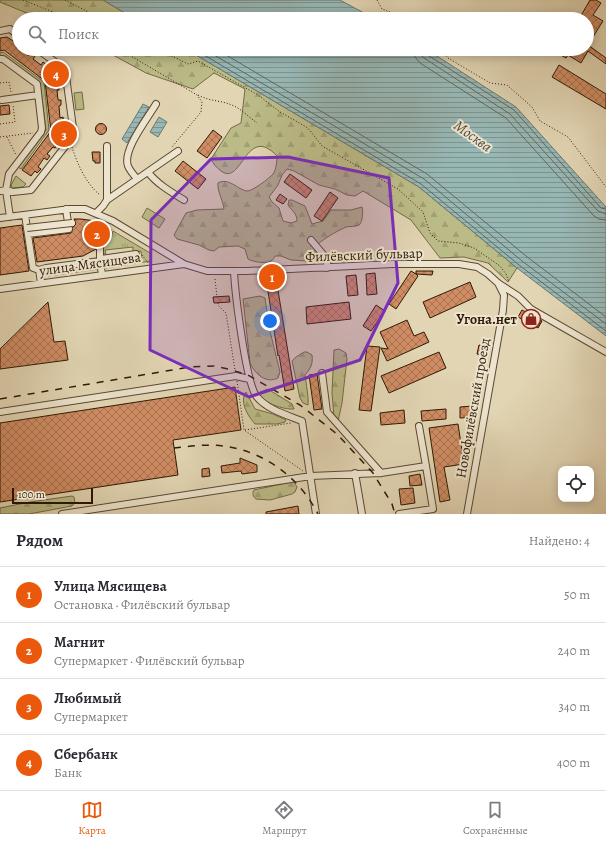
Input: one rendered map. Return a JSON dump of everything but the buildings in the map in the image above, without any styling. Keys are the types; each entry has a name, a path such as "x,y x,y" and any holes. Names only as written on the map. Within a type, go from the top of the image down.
{"street":[{"path":"0,31 10,29 12,31"},
{"path":"3,191 13,192 31,190 74,135 65,69 44,56"},
{"path":"0,59 3,59 37,84 42,128 9,174 3,191 10,217"},
{"path":"2,100 38,95"},
{"path":"137,179 128,167 127,161 129,148 156,104"},
{"path":"107,146 107,200"},
{"path":"96,213 107,200 178,150"},
{"path":"148,172 161,184 184,200"},
{"path":"27,231 69,229 66,209"},
{"name":"Филёвский бульвар","path":"0,218 66,209 86,209 123,227 184,264 207,271 327,268 393,264 459,264 477,268 488,274 498,283 518,296 531,309 606,352"},
{"path":"25,214 32,268 39,270 136,254"},
{"path":"27,231 72,223"},
{"path":"311,240 327,260 327,268"},
{"path":"100,248 102,275"},
{"name":"улица Мясищева","path":"0,289 184,264"},
{"path":"39,270 41,283"},
{"path":"234,271 249,379 256,396 266,405 302,421 316,514"},
{"name":"Новофилёвский проезд","path":"466,514 503,310 504,295 498,283"},
{"path":"322,373 327,412 381,473"},
{"path":"0,412 236,376 249,379"},
{"path":"399,514 433,509 419,426"},
{"path":"62,514 311,476 381,473 426,466"},
{"path":"356,473 362,514"},
{"path":"110,507 112,514"}],"path":[{"path":"22,0 53,12"},
{"path":"65,0 88,12"},
{"path":"377,0 382,9 390,12"},
{"path":"131,56 206,100 236,106 257,123"},
{"path":"172,56 188,64 198,61 221,73 258,95 280,112 308,128 322,146 398,189 423,212 430,233 438,241 459,243 474,248 500,266 506,274 510,287"},
{"path":"446,56 490,83 507,85 532,107 540,121 568,137 606,187"},
{"path":"171,156 172,147 201,112 202,102 197,95"},
{"path":"0,137 40,132"},
{"path":"6,136 19,160"},
{"path":"70,140 84,174 97,192 107,200"},
{"path":"100,248 105,244 112,229"},
{"path":"136,254 144,256 149,264"},
{"path":"215,278 217,297"},
{"path":"218,303 218,305 226,313"},
{"path":"302,421 244,430 311,476"}],"highlighted area":[{"path":"288,157 389,178 398,283 360,360 249,397 150,350 151,220 211,159"}],"green space":[{"path":"0,0 103,0 123,12 24,12 0,2"},
{"path":"3,52 44,82 49,130 21,169 18,167 46,130 40,84 3,56 0,56 0,53"},
{"path":"115,56 198,56 419,187 517,268 508,282 488,263 464,257 440,258 411,220 363,191 355,196 347,195 335,189 319,185 294,171 287,169 269,197 279,208 283,221 291,223 297,221 295,214 288,205 289,200 292,200 305,206 312,224 323,221 331,210 351,210 362,207 363,211 360,224 346,227 325,239 315,247 314,256 307,261 291,260 281,256 275,256 269,262 256,262 248,259 245,249 238,246 219,247 214,251 177,239 174,235 186,213 197,210 224,209 218,189 218,183 230,183 249,191 273,174 277,156 267,148 258,147 251,150 234,171 228,174 221,171 215,166 211,159 231,128 241,123 245,89 214,73 193,89 146,73"},
{"path":"82,92 84,109 76,110 74,93"},
{"path":"16,176 26,184 23,187 12,188 11,185"},
{"path":"147,208 165,219 159,228 142,217"},
{"path":"113,231 150,253 151,261 105,268 104,260 107,260 108,264 142,260 141,251 133,252 133,247 105,250 106,254 104,254 103,248 109,242"},
{"path":"98,264 99,269 48,276 47,270"},
{"path":"260,296 265,298 269,327 280,372 278,378 274,380 261,377 250,363 243,299"},
{"path":"339,349 346,353 347,359 342,403 338,421 334,417 332,393 334,350"},
{"path":"304,352 312,355 311,366 305,375 308,405 303,403 300,398 292,361"},
{"path":"268,389 292,404 294,409 280,407 269,403 260,397 258,394 260,392"},
{"path":"246,392 255,409 273,414 286,420 285,422 277,424 255,424 245,409 243,400"},
{"path":"294,482 297,487 295,492 292,494 270,500 256,499 254,496 254,490"},
{"path":"72,496 74,497 75,503 72,506 29,514 0,514 0,508"}],"water":[{"path":"103,0 340,0 362,12 123,12"},
{"name":"Москва","path":"198,56 437,56 516,107 606,207 606,336 517,268 419,187"},
{"path":"143,104 149,107 127,143 122,139"},
{"path":"159,117 167,122 158,137 150,132"}],"railway":[{"path":"0,399 190,367 214,366 232,370 248,375 300,405 337,434 373,473 392,504 395,514"},
{"path":"174,448 217,445 238,449 266,460 279,468 301,488 318,514"}],"place":[{"name":"Сбербанк","path":"56,74"},
{"name":"Любимый","path":"64,134"},
{"name":"Магнит","path":"97,234"},
{"name":"Улица Мясищева","path":"272,277"},
{"name":"Угона.нет","path":"531,319"}]}
